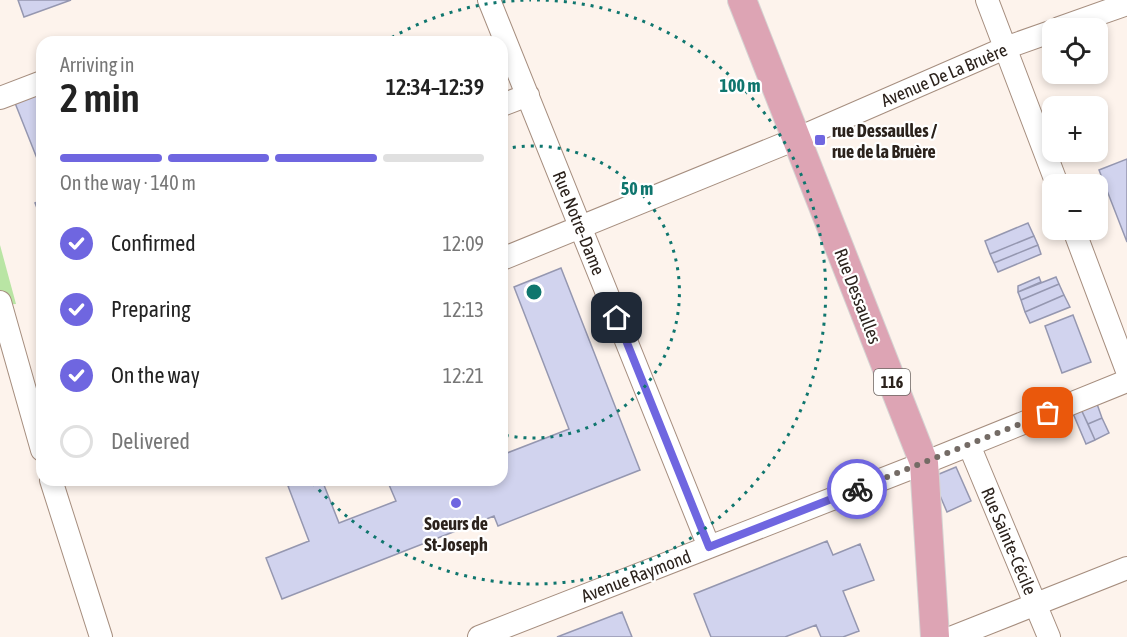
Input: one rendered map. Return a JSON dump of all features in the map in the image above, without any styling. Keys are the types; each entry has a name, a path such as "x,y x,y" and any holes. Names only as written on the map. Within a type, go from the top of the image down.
{"main road":[{"name":"Rue Dessaulles","path":"742,0 924,463 935,637"}],"street":[{"name":"Rue Notre-Dame","path":"489,0 504,36"},
{"path":"987,0 1053,174"},
{"path":"1087,18 1127,4"},
{"name":"Avenue De La Bruère","path":"508,257 796,139 1005,48 1042,35"},
{"name":"Rue Notre-Dame","path":"508,46 709,547"},
{"path":"0,98 36,84"},
{"path":"508,103 528,95"},
{"path":"1078,240 1127,371"},
{"path":"0,302 36,427"},
{"name":"Avenue Raymond","path":"479,637 1127,381"},
{"name":"Rue Sainte-Cécile","path":"969,445 1049,637"},
{"path":"53,486 101,637"},
{"path":"953,637 1127,568"}],"green space":[{"path":"0,245 16,304 0,305"}],"building":[{"path":"18,0 71,0 24,17"},
{"path":"36,94 36,156 15,103"},
{"path":"1127,159 1127,242 1108,193 1108,174 1101,174 1099,170"},
{"path":"1028,223 1034,236 990,254 985,241"},
{"path":"1034,236 1038,245 994,263 990,254"},
{"path":"1038,245 1041,254 998,272 994,263"},
{"path":"561,268 640,470 498,526 494,516 282,599 266,558 309,541 288,486 324,486 339,523 396,501 390,486 508,486 508,453 569,429 514,287"},
{"path":"1039,277 1041,282 1018,292 1018,286"},
{"path":"1056,277 1059,284 1021,300 1018,292"},
{"path":"1059,284 1064,295 1025,312 1021,300"},
{"path":"1064,295 1070,307 1030,323 1025,312"},
{"path":"1073,315 1091,362 1062,373 1045,326"},
{"path":"1096,401 1102,418 1088,424 1080,407"},
{"path":"1080,407 1095,440 1086,444 1072,411"},
{"path":"1102,418 1109,433 1095,440 1088,424"},
{"path":"956,467 971,501 947,512 932,477"},
{"path":"827,541 833,555 860,544 874,580 843,591 859,631 843,637 821,637 816,625 785,637 711,637 694,594"},
{"path":"622,612 632,637 557,637"}],"way so far":[{"path":"857,489 1048,413"}],"place":[{"name":"rue Dessaulles / rue de la Bruère","path":"820,140"},
{"name":"Soeurs de St-Joseph","path":"456,503"}],"route":[{"path":"617,318 709,547 857,489"}]}
